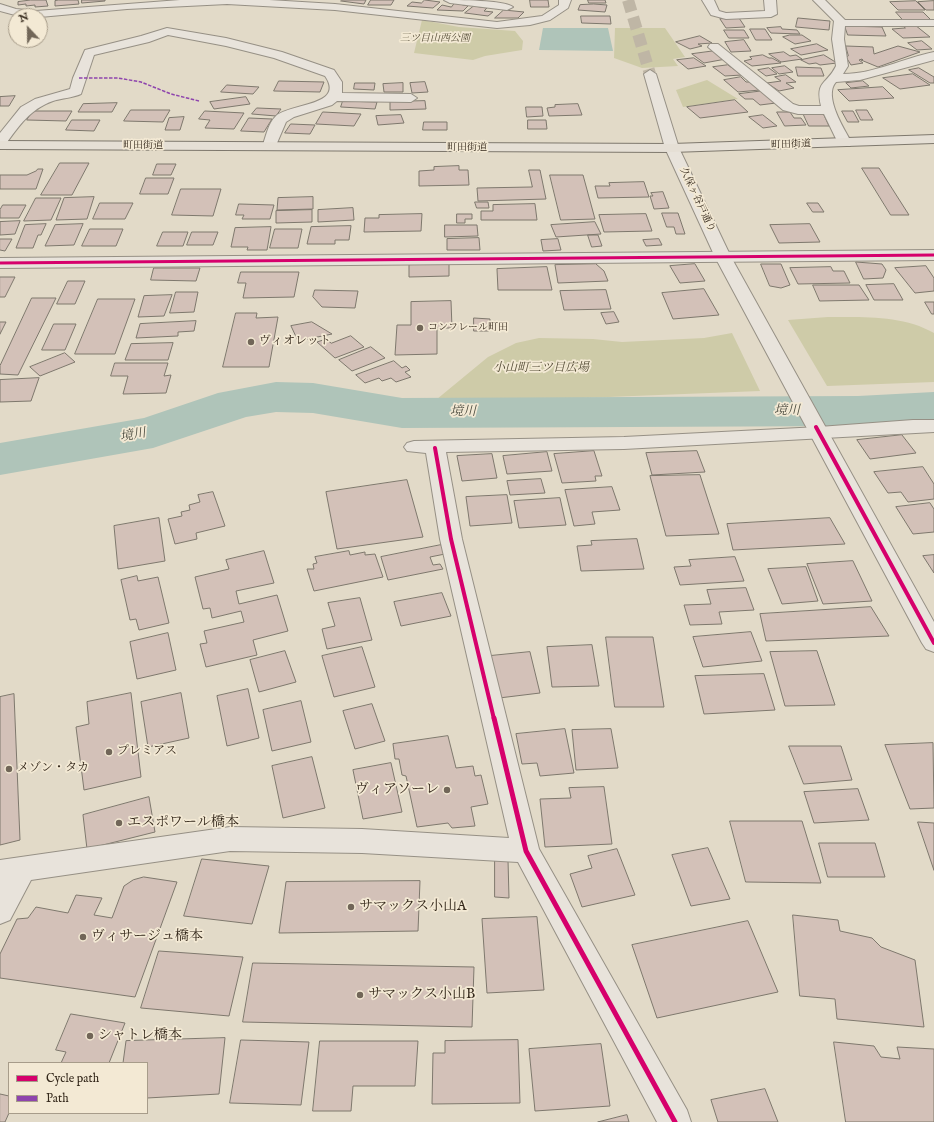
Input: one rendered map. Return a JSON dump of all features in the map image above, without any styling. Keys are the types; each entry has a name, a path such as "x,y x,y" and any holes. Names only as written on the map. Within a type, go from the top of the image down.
{"main road":[{"name":"町田街道","path":"0,145 672,148 934,139"}],"street":[{"path":"450,0 507,7"},
{"path":"0,7 16,12 44,14 126,6 226,1 335,7 497,25 530,22 546,18 564,6 565,0"},
{"path":"708,0 715,13 726,16 771,14 770,0"},
{"path":"819,0 840,20 838,39 842,66 825,89 829,110 846,143"},
{"path":"840,23 934,23"},
{"path":"0,142 19,114 30,106 50,98 76,91 79,78 89,53 145,39 167,31 226,42 270,53 319,68 330,73 336,82 334,97 327,102 289,114 281,119 277,124 269,147"},
{"path":"714,47 788,107 798,110 829,110"},
{"path":"833,78 861,77 908,62 934,56"},
{"name":"久保ヶ谷戸通り","path":"650,74 672,148 723,257 934,643"},
{"path":"334,97 412,98"},
{"path":"0,263 934,256"},
{"path":"674,1122 526,852 451,539 425,448 624,443 818,430 934,426"},
{"path":"0,911 11,871 230,839 362,841 526,852"}],"green space":[{"name":"三ツ目山西公園","path":"422,20 459,27 515,31 523,41 522,50 485,56 473,60 414,53"},
{"path":"615,28 665,28 685,57 673,59 678,66 642,68 614,58"},
{"path":"707,80 738,99 683,107 676,90"},
{"path":"828,317 869,317 896,320 922,327 934,333 934,382 827,386 788,320"},
{"name":"小山町三ツ目広場","path":"732,333 760,391 431,404 488,357 516,343 539,338 593,339 622,342 704,338"}],"shaded area":[{"path":"543,28 608,28 613,51 539,50"}],"building":[{"path":"46,0 48,6 35,7 35,5 18,5 18,2"},
{"path":"78,0 79,4 55,6 55,1"},
{"path":"82,0 105,0 105,1 82,3"},
{"path":"366,0 364,4 341,1"},
{"path":"371,0 394,0 391,5 368,5"},
{"path":"425,0 440,2 433,8 407,6 412,2 421,3"},
{"path":"530,0 548,0 549,7 531,7"},
{"path":"588,0 605,0 606,3 589,3"},
{"path":"916,1 925,10 898,10 890,2"},
{"path":"934,1 934,10 926,10 918,2"},
{"path":"455,3 468,6 463,11 437,10 442,5 451,7"},
{"path":"580,5 607,5 605,12 578,10"},
{"path":"474,6 487,8 484,11 493,12 488,16 465,13"},
{"path":"504,10 524,12 518,18 495,18"},
{"path":"896,12 923,12 931,20 904,21"},
{"path":"581,16 610,16 611,24 582,23"},
{"path":"739,18 745,27 726,28 720,19"},
{"path":"798,18 830,21 829,30 796,27"},
{"path":"902,25 915,25 930,37 903,38 892,29 905,28"},
{"path":"845,26 882,27 886,36 848,35"},
{"path":"781,27 782,29 797,30 800,34 771,33 767,28"},
{"path":"750,29 765,29 772,40 756,40"},
{"path":"724,30 744,30 749,38 729,38"},
{"path":"790,35 802,35 811,41 795,44 783,37"},
{"path":"700,36 712,43 698,44 702,46 690,49 676,42"},
{"path":"744,40 751,51 731,52 725,42"},
{"path":"922,41 932,49 917,50 908,43"},
{"path":"817,44 828,50 801,55 791,49"},
{"path":"846,46 873,47 874,54 898,46 920,52 878,67 861,60 863,60 862,59 859,60 863,63 851,65 846,57 848,56"},
{"path":"714,51 726,59 704,63 692,54"},
{"path":"784,52 790,56 796,55 802,59 781,62 769,54"},
{"path":"763,55 781,63 752,66 744,61 752,59 750,57"},
{"path":"824,55 837,63 820,65 816,63 809,64 801,60"},
{"path":"694,58 706,66 688,69 677,60"},
{"path":"728,65 742,75 725,76 713,67"},
{"path":"785,66 793,72 779,74 772,68"},
{"path":"796,67 821,68 824,76 798,76"},
{"path":"769,68 777,74 766,76 758,70"},
{"path":"919,68 934,77 934,83 930,83 909,70"},
{"path":"913,74 930,85 900,89 883,78"},
{"path":"786,75 796,82 786,83 794,88 779,91 767,83 781,81 775,77"},
{"path":"741,77 746,82 750,82 760,90 738,92 724,80"},
{"path":"279,81 324,82 320,92 274,91"},
{"path":"863,81 869,86 851,88 846,83"},
{"path":"425,82 428,92 412,93 410,83"},
{"path":"355,83 375,83 374,90 354,89"},
{"path":"403,83 403,92 384,92 383,84"},
{"path":"227,85 259,87 253,94 221,92"},
{"path":"883,87 894,98 849,101 838,90"},
{"path":"763,91 776,103 760,105 753,99 745,99 739,94"},
{"path":"15,96 9,106 0,106 0,97"},
{"path":"246,97 250,104 214,109 210,102"},
{"path":"735,100 748,112 700,118 687,107"},
{"path":"343,101 377,102 375,109 341,107"},
{"path":"425,101 426,109 390,110 390,102"},
{"path":"117,103 112,112 78,112 83,104"},
{"path":"578,104 582,115 549,116 547,108 555,107 555,105"},
{"path":"526,107 542,107 543,116 527,117"},
{"path":"257,108 281,109 276,116 252,114"},
{"path":"131,110 170,110 163,122 124,121"},
{"path":"856,110 867,110 873,120 861,120"},
{"path":"33,111 72,111 66,121 27,120"},
{"path":"205,111 244,113 234,129 205,128 210,120 199,119"},
{"path":"842,111 853,111 859,122 848,122"},
{"path":"323,112 361,114 354,126 316,124"},
{"path":"777,112 790,112 794,118 801,118 806,125 785,126"},
{"path":"803,113 823,113 829,126 809,126"},
{"path":"401,115 404,123 378,125 376,116"},
{"path":"763,115 777,126 763,128 749,117"},
{"path":"184,117 180,130 165,130 169,118"},
{"path":"249,118 272,119 264,132 241,131"},
{"path":"72,120 100,120 94,131 66,130"},
{"path":"528,120 546,120 547,129 528,129"},
{"path":"424,122 447,122 447,130 423,130"},
{"path":"291,124 315,125 310,134 285,133"},
{"path":"60,163 89,163 72,195 41,195"},
{"path":"157,164 176,164 171,175 153,175"},
{"path":"459,166 459,170 468,170 469,185 419,186 419,171 434,170 434,167"},
{"path":"862,168 879,168 909,215 891,215"},
{"path":"38,169 43,169 36,189 0,189 0,175 27,175"},
{"path":"529,170 540,170 546,199 478,201 477,188 532,187"},
{"path":"550,175 583,175 595,219 561,220"},
{"path":"146,178 174,178 168,194 140,194"},
{"path":"644,182 649,197 598,198 595,186 610,186 609,183"},
{"path":"181,189 221,189 213,216 172,215"},
{"path":"663,192 669,208 654,209 650,196 653,196 651,193"},
{"path":"94,197 87,219 56,220 64,198"},
{"path":"313,197 313,209 277,210 278,198"},
{"path":"36,198 61,198 51,220 24,221"},
{"path":"475,202 488,202 489,208 477,208"},
{"path":"100,203 133,203 125,219 93,219"},
{"path":"807,203 818,203 824,212 813,212"},
{"path":"239,204 274,205 270,219 242,219 244,215 236,215"},
{"path":"535,204 537,220 481,220 481,211 493,211 493,205"},
{"path":"3,205 26,205 19,218 0,218 0,210"},
{"path":"353,208 354,220 318,222 318,210"},
{"path":"312,210 312,222 276,223 276,211"},
{"path":"662,213 678,213 685,234 676,234 674,227 667,227"},
{"path":"422,214 421,231 364,232 365,218 379,218 379,215"},
{"path":"457,214 472,214 472,219 465,219 465,223 457,223"},
{"path":"646,214 652,231 604,232 599,215"},
{"path":"20,221 15,234 0,235 0,222"},
{"path":"595,222 601,234 556,237 551,225"},
{"path":"46,224 41,235 38,235 33,248 16,248 25,225"},
{"path":"83,224 74,245 45,246 55,225"},
{"path":"810,224 820,242 779,243 770,225"},
{"path":"445,225 477,225 478,236 445,237"},
{"path":"351,226 349,240 335,240 335,244 307,244 311,227"},
{"path":"271,227 267,250 247,250 248,247 231,247 235,228"},
{"path":"90,229 123,229 116,246 82,246"},
{"path":"275,229 302,229 298,248 270,248"},
{"path":"163,232 188,232 183,246 157,246"},
{"path":"192,232 218,232 213,245 187,245"},
{"path":"588,235 598,235 602,246 592,247"},
{"path":"479,238 480,250 447,250 447,239"},
{"path":"0,239 12,239 5,251 0,250"},
{"path":"558,239 561,250 543,251 541,240"},
{"path":"659,239 662,245 646,246 643,240"},
{"path":"856,262 882,264 886,270 883,278 864,279"},
{"path":"449,264 449,276 409,277 409,265"},
{"path":"596,264 604,271 608,281 558,283 555,265"},
{"path":"695,264 705,281 680,283 670,266"},
{"path":"761,264 781,264 790,285 781,288 770,286"},
{"path":"926,266 934,278 934,291 915,293 895,268"},
{"path":"547,267 552,290 498,290 497,269"},
{"path":"831,267 833,271 844,271 850,283 798,284 790,268"},
{"path":"154,268 200,268 196,281 151,280"},
{"path":"241,272 299,272 294,297 243,298 246,283 238,283"},
{"path":"0,277 15,277 5,297 0,297"},
{"path":"68,281 85,281 75,304 57,304"},
{"path":"894,284 903,300 874,300 866,285"},
{"path":"813,285 859,285 869,300 820,301"},
{"path":"704,289 719,315 673,319 662,293"},
{"path":"315,290 358,291 355,308 322,307 313,297"},
{"path":"606,290 611,309 564,310 560,291"},
{"path":"176,292 198,292 194,312 170,313"},
{"path":"172,295 164,316 138,317 144,296"},
{"path":"32,298 56,298 18,375 0,374 0,366"},
{"path":"98,299 135,299 115,354 75,354"},
{"name":"コンフレール町田","path":"451,301 452,328 437,328 437,354 395,355 397,325 411,325 411,302"},
{"path":"925,302 934,302 934,314 932,314"},
{"path":"614,312 619,322 606,324 601,313"},
{"name":"ヴィオレット","path":"236,313 257,313 256,318 278,317 269,367 223,367"},
{"path":"474,318 490,319 489,331 474,331"},
{"path":"196,321 194,331 178,332 178,336 136,338 140,324"},
{"path":"0,322 6,322 0,334"},
{"path":"312,322 332,334 298,341 291,326"},
{"path":"54,324 76,324 65,350 42,350"},
{"path":"351,336 364,347 335,358 317,342 326,339 331,343"},
{"path":"173,343 168,360 125,360 131,344"},
{"path":"371,347 385,358 352,371 339,360"},
{"path":"65,353 75,362 40,376 30,367"},
{"path":"394,361 402,368 406,366 410,370 405,372 411,377 396,382 391,378 382,381 379,378 365,383 356,375"},
{"path":"115,363 168,363 164,376 171,375 166,393 123,394 128,376 111,376"},
{"path":"39,378 31,401 0,402 0,380"},
{"path":"902,435 916,453 870,459 857,440"},
{"path":"594,451 602,476 595,476 596,481 562,483 554,454"},
{"path":"697,451 705,472 652,475 646,453"},
{"path":"547,452 552,471 507,474 503,456"},
{"path":"492,454 497,478 462,481 457,456"},
{"path":"923,467 934,484 934,499 908,502 901,492 888,493 874,472"},
{"path":"700,475 719,534 666,536 650,476"},
{"path":"541,479 545,493 510,495 507,481"},
{"path":"407,480 423,537 337,549 326,492"},
{"path":"612,487 620,510 592,512 595,524 574,526 565,490"},
{"path":"213,492 225,526 196,533 197,539 175,544 168,519 182,516 181,512 190,510 189,505 200,502 198,495"},
{"path":"507,495 512,523 470,526 466,497"},
{"path":"560,498 566,525 519,528 514,501"},
{"path":"930,503 934,509 934,532 913,534 896,507"},
{"path":"159,518 165,561 118,569 114,526"},
{"path":"830,518 845,544 733,550 727,524"},
{"path":"637,539 644,569 581,571 577,546 592,545 591,541"},
{"path":"441,545 445,554 430,557 433,565 440,564 443,569 388,580 381,557"},
{"path":"264,551 274,583 236,591 239,604 277,595 288,631 253,640 257,655 206,667 200,644 207,643 204,631 244,622 241,611 212,618 210,608 203,609 195,577 229,569 226,560"},
{"path":"349,551 350,555 365,552 365,555 375,554 383,577 314,591 307,569 314,569 313,564 317,563 315,557"},
{"path":"934,555 934,573 923,556"},
{"path":"735,557 744,581 680,585 674,567 691,566 689,560"},
{"path":"853,561 872,601 823,604 807,564"},
{"path":"806,567 818,601 782,604 768,569"},
{"path":"137,576 138,581 158,577 169,623 139,630 136,619 130,620 121,580"},
{"path":"746,588 754,610 719,612 722,624 690,625 684,605 711,604 707,590"},
{"path":"442,593 451,616 401,626 394,602"},
{"path":"360,598 372,640 327,649 322,629 335,626 328,603"},
{"path":"871,607 889,636 766,641 760,614"},
{"path":"751,632 762,661 703,667 693,637"},
{"path":"168,633 176,670 137,679 130,642"},
{"path":"606,637 653,637 664,707 615,707"},
{"path":"592,645 599,686 552,687 547,647"},
{"path":"362,647 375,687 334,697 322,656"},
{"path":"285,651 296,682 259,692 250,660"},
{"path":"817,651 835,705 785,706 770,652"},
{"path":"530,652 540,693 499,698 490,656"},
{"path":"764,674 775,710 704,714 695,676"},
{"path":"248,689 259,738 227,746 217,696"},
{"name":"プレミアス","path":"131,693 141,777 84,790 76,727 89,724 87,702"},
{"path":"181,693 189,738 148,747 141,702"},
{"name":"メゾン・タカ","path":"14,694 20,840 0,845 0,697"},
{"path":"301,701 311,742 272,751 263,710"},
{"path":"372,704 385,741 355,749 343,711"},
{"path":"565,729 574,773 540,776 537,763 522,764 516,734"},
{"path":"611,729 618,768 576,770 572,730"},
{"name":"ヴィアソーレ","path":"448,736 456,768 473,766 475,776 481,775 488,804 471,807 475,826 452,828 448,823 417,827 406,776 402,775 399,759 395,759 393,744"},
{"path":"933,743 934,808 910,809 885,745"},
{"path":"789,746 841,746 852,780 804,784"},
{"path":"312,757 325,808 283,818 272,766"},
{"path":"391,763 402,812 363,819 353,770"},
{"path":"604,787 612,844 545,847 540,799 571,798 569,788"},
{"path":"858,789 869,820 814,823 804,792"},
{"name":"エスポワール橋本","path":"149,797 155,832 87,849 83,815"},
{"path":"730,821 802,821 821,883 746,882"},
{"path":"918,822 934,823 934,870"},
{"path":"819,843 875,843 885,877 828,877"},
{"path":"708,848 730,899 691,906 672,855"},
{"path":"617,849 635,895 582,907 570,874 592,868 588,856"},
{"path":"202,859 269,866 252,924 184,916"},
{"path":"495,860 508,860 509,898 495,897"},
{"name":"ヴィサージュ橋本","path":"144,877 177,882 135,997 0,978 0,954 17,919 28,918 36,907 68,913 76,895 102,898 94,915 112,918 124,886 133,880"},
{"name":"サマックス小山A","path":"420,881 418,931 279,933 286,882"},
{"path":"793,915 838,920 840,931 872,938 881,947 915,960 924,1027 837,1019 835,999 800,996"},
{"path":"537,917 544,990 487,993 482,919"},
{"path":"748,921 778,992 657,1018 632,945"},
{"path":"159,951 243,957 229,1016 141,1008"},
{"name":"サマックス小山B","path":"253,963 474,967 472,1027 243,1022"},
{"name":"シャトレ橋本","path":"71,1014 125,1023 109,1062 61,1062 66,1052 56,1050"},
{"path":"225,1038 219,1094 148,1098 148,1062 123,1062 126,1041"},
{"path":"241,1040 309,1042 301,1105 230,1103"},
{"path":"518,1040 520,1103 432,1104 433,1053 445,1053 445,1041"},
{"path":"320,1041 418,1041 415,1086 353,1086 351,1111 313,1111"},
{"path":"834,1042 874,1046 881,1057 900,1059 897,1047 934,1049 934,1122 846,1122"},
{"path":"601,1044 610,1106 535,1111 529,1049"},
{"path":"765,1089 778,1122 718,1122 711,1100"},
{"path":"0,1094 8,1096 9,1114 5,1122 0,1122"},
{"path":"627,1115 629,1122 598,1122"}],"waterway":[{"name":"境川","path":"0,459 153,432 236,404 276,397 313,398 402,413 858,411 934,407"}],"tunnel":[{"path":"628,0 650,74"}],"marked path":[{"path":"79,78 118,78 141,82 171,94 199,101"}],"cycle path":[{"path":"0,263 934,255"},
{"path":"816,427 934,643"},
{"path":"435,448 451,539 526,851 675,1122"}],"place":[{"name":"コンフレール町田","path":"420,328"},
{"name":"ヴィオレット","path":"251,342"},
{"name":"プレミアス","path":"109,752"},
{"name":"メゾン・タカ","path":"9,769"},
{"name":"ヴィアソーレ","path":"447,790"},
{"name":"エスポワール橋本","path":"119,823"},
{"name":"サマックス小山A","path":"351,907"},
{"name":"ヴィサージュ橋本","path":"83,937"},
{"name":"サマックス小山B","path":"360,995"},
{"name":"シャトレ橋本","path":"90,1036"}]}
